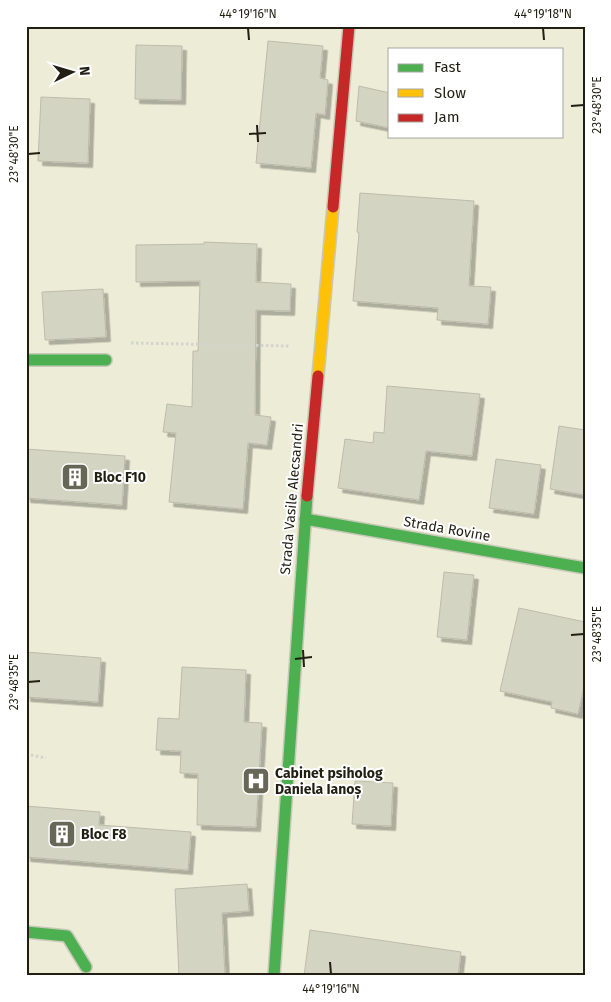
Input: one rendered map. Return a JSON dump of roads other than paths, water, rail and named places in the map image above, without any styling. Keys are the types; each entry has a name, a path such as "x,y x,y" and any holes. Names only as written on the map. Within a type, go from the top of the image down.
{"street":[{"name":"Strada Vasile Alecsandri","path":"274,976 304,519 349,26"},
{"path":"26,360 106,360"},
{"name":"Strada Rovine","path":"304,519 585,568"},
{"path":"26,932 67,936 86,967"}],"place":[{"name":"Bloc F10","path":"75,477"},
{"name":"Cabinet psiholog Daniela Ianoș","path":"256,781"},
{"name":"Bloc F8","path":"62,834"}]}
